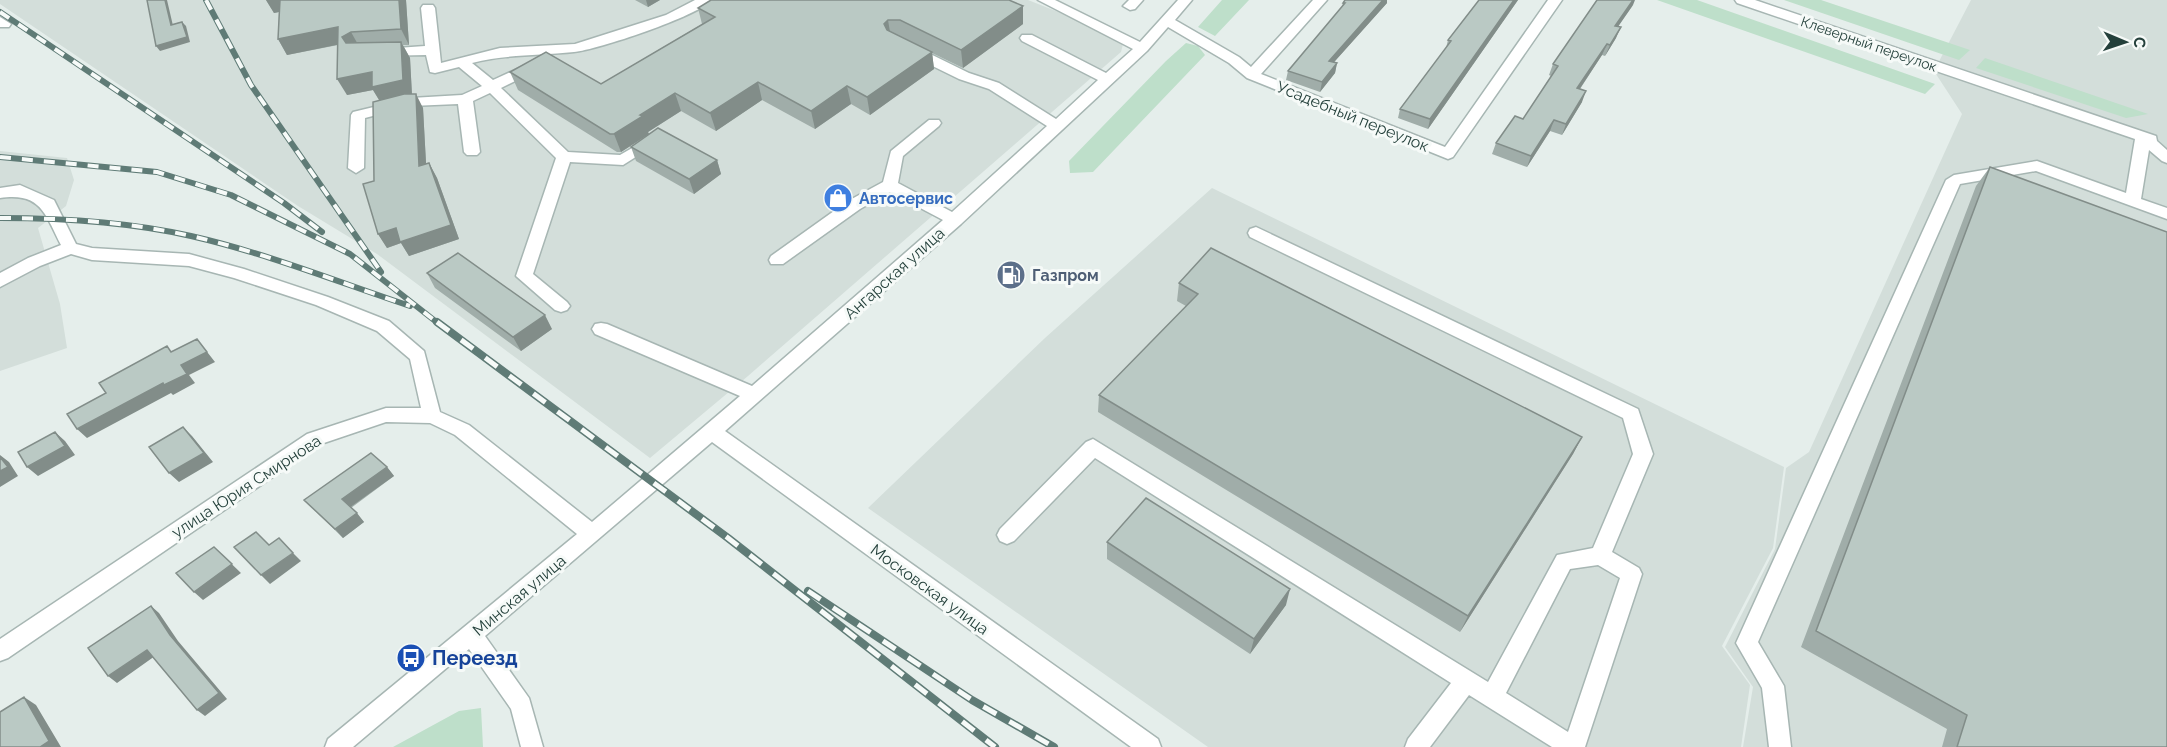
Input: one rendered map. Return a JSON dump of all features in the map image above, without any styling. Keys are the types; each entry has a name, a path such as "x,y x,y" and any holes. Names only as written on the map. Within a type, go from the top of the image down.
{"street":[{"path":"356,168 358,115 411,102 465,99 576,48 671,18 705,0"},
{"path":"1045,0 1142,48"},
{"name":"Ангарская улица","path":"592,534 955,220 1142,48 1185,0"},
{"name":"Усадебный переулок","path":"1252,75 1320,0"},
{"name":"Усадебный переулок","path":"1167,21 1234,60 1252,75 1448,154 1555,0"},
{"name":"Клеверный переулок","path":"1742,0 2167,144"},
{"path":"428,8 435,69 500,52 576,48"},
{"path":"1027,38 1086,70 1108,79"},
{"path":"896,43 964,76 994,86 1057,126"},
{"path":"370,54 433,50"},
{"path":"462,62 492,87 564,157 623,160 662,135"},
{"path":"465,99 472,152"},
{"path":"777,260 854,205 890,185 896,154 934,123"},
{"path":"2143,137 2167,158"},
{"path":"2133,202 2143,137"},
{"path":"561,306 524,276 564,157"},
{"path":"1780,747 1773,686 1747,643 1954,180 2037,166 2167,214"},
{"path":"890,185 955,220"},
{"path":"0,193 20,190 48,204 70,248"},
{"path":"1256,233 1631,414 1643,454 1600,556"},
{"path":"0,281 34,261 70,248 93,254 189,260 238,273 322,301 383,326 418,356 432,416"},
{"path":"0,265 34,261"},
{"path":"601,329 755,395"},
{"name":"улица Юрия Смирнова","path":"0,651 314,439 386,415 432,416 462,430 592,534"},
{"name":"Московская улица","path":"711,431 1150,747"},
{"path":"1007,535 1093,447 1466,681 1573,747 1632,574 1600,556 1564,561 1492,697"},
{"name":"Минская улица","path":"336,747 592,534"},
{"path":"471,634 521,705 532,747"},
{"path":"1416,747 1466,681"}],"shaded area":[{"path":"0,0 1028,0 1081,21 1123,44 1121,52 748,376 650,458 377,254 298,206 0,4"},
{"path":"1971,0 2167,0 2167,747 1743,747 1753,687 1725,647 1775,549 1786,468 1809,452 1962,114 1934,71"},
{"path":"0,151 67,158 74,180 66,206 38,228 60,304 67,348 0,371"},
{"path":"1212,188 1784,467 1773,548 1722,646 1750,685 1741,747 1208,747 868,508 1045,338"}],"green space":[{"path":"1222,0 1249,0 1215,36 1198,27"},
{"path":"1657,0 1697,0 1935,84 1925,94"},
{"path":"1784,0 1821,0 1970,50 1959,60"},
{"path":"1186,43 1198,46 1205,55 1093,172 1070,173 1069,161"},
{"path":"1985,58 2148,114 2126,118 1976,68"},
{"path":"481,708 483,747 393,747 459,711"}],"building":[{"path":"147,0 165,0 171,25 182,22 187,37 156,46"},
{"path":"280,0 399,0 401,29 351,32 342,37 346,43 401,42 403,80 372,87 372,72 337,79 338,27 278,39"},
{"path":"711,0 1009,0 1023,6 961,50 900,20 888,20 884,24 887,30 932,52 867,97 847,86 811,111 758,82 710,113 675,93 640,115 643,116 614,134 610,134 510,72 546,52 601,84 715,17 698,8"},
{"path":"1345,0 1383,0 1329,61 1337,63 1322,82 1288,71 1345,3 1343,3"},
{"path":"1479,0 1514,0 1430,119 1400,109 1451,41 1448,40"},
{"path":"1597,0 1633,0 1615,26 1621,27 1610,45 1607,44 1577,88 1586,91 1566,124 1554,120 1531,156 1496,143 1515,116 1523,119 1558,66 1553,64"},
{"path":"404,94 416,94 419,166 429,163 451,225 400,242 396,228 378,234 363,184 374,181 373,102"},
{"path":"658,128 717,160 689,179 631,147"},
{"path":"1990,167 2167,232 2167,747 1957,747 1967,715 1816,631"},
{"path":"1211,248 1582,437 1468,616 1099,395 1198,294 1179,283"},
{"path":"458,253 545,315 513,337 427,273"},
{"path":"197,339 207,352 181,365 187,374 164,385 163,383 77,429 67,414 106,393 99,383 167,346 171,352"},
{"path":"183,427 204,453 169,473 149,447"},
{"path":"55,432 65,446 27,467 18,452"},
{"path":"371,453 387,467 342,499 357,513 335,529 304,500"},
{"path":"0,457 8,467 0,471"},
{"path":"1146,498 1290,589 1254,639 1107,542"},
{"path":"256,532 269,545 279,538 293,553 261,575 234,547"},
{"path":"214,547 232,564 194,592 176,573"},
{"path":"151,606 170,635 219,693 197,710 147,650 108,676 88,648"},
{"path":"24,697 49,741 40,747 0,747 0,712"}],"railway":[{"path":"206,0 251,85 381,272"},
{"path":"0,12 284,203 322,232"},
{"path":"0,157 157,172 231,195 350,254 439,324"},
{"path":"0,218 96,222 144,227 191,236 274,259 410,306"},
{"path":"437,322 728,538 995,747"},
{"path":"808,591 972,700 1054,747"}],"place":[{"name":"Автосервис","path":"838,198"},
{"name":"Газпром","path":"1011,275"},
{"name":"Переезд","path":"411,658"}]}
